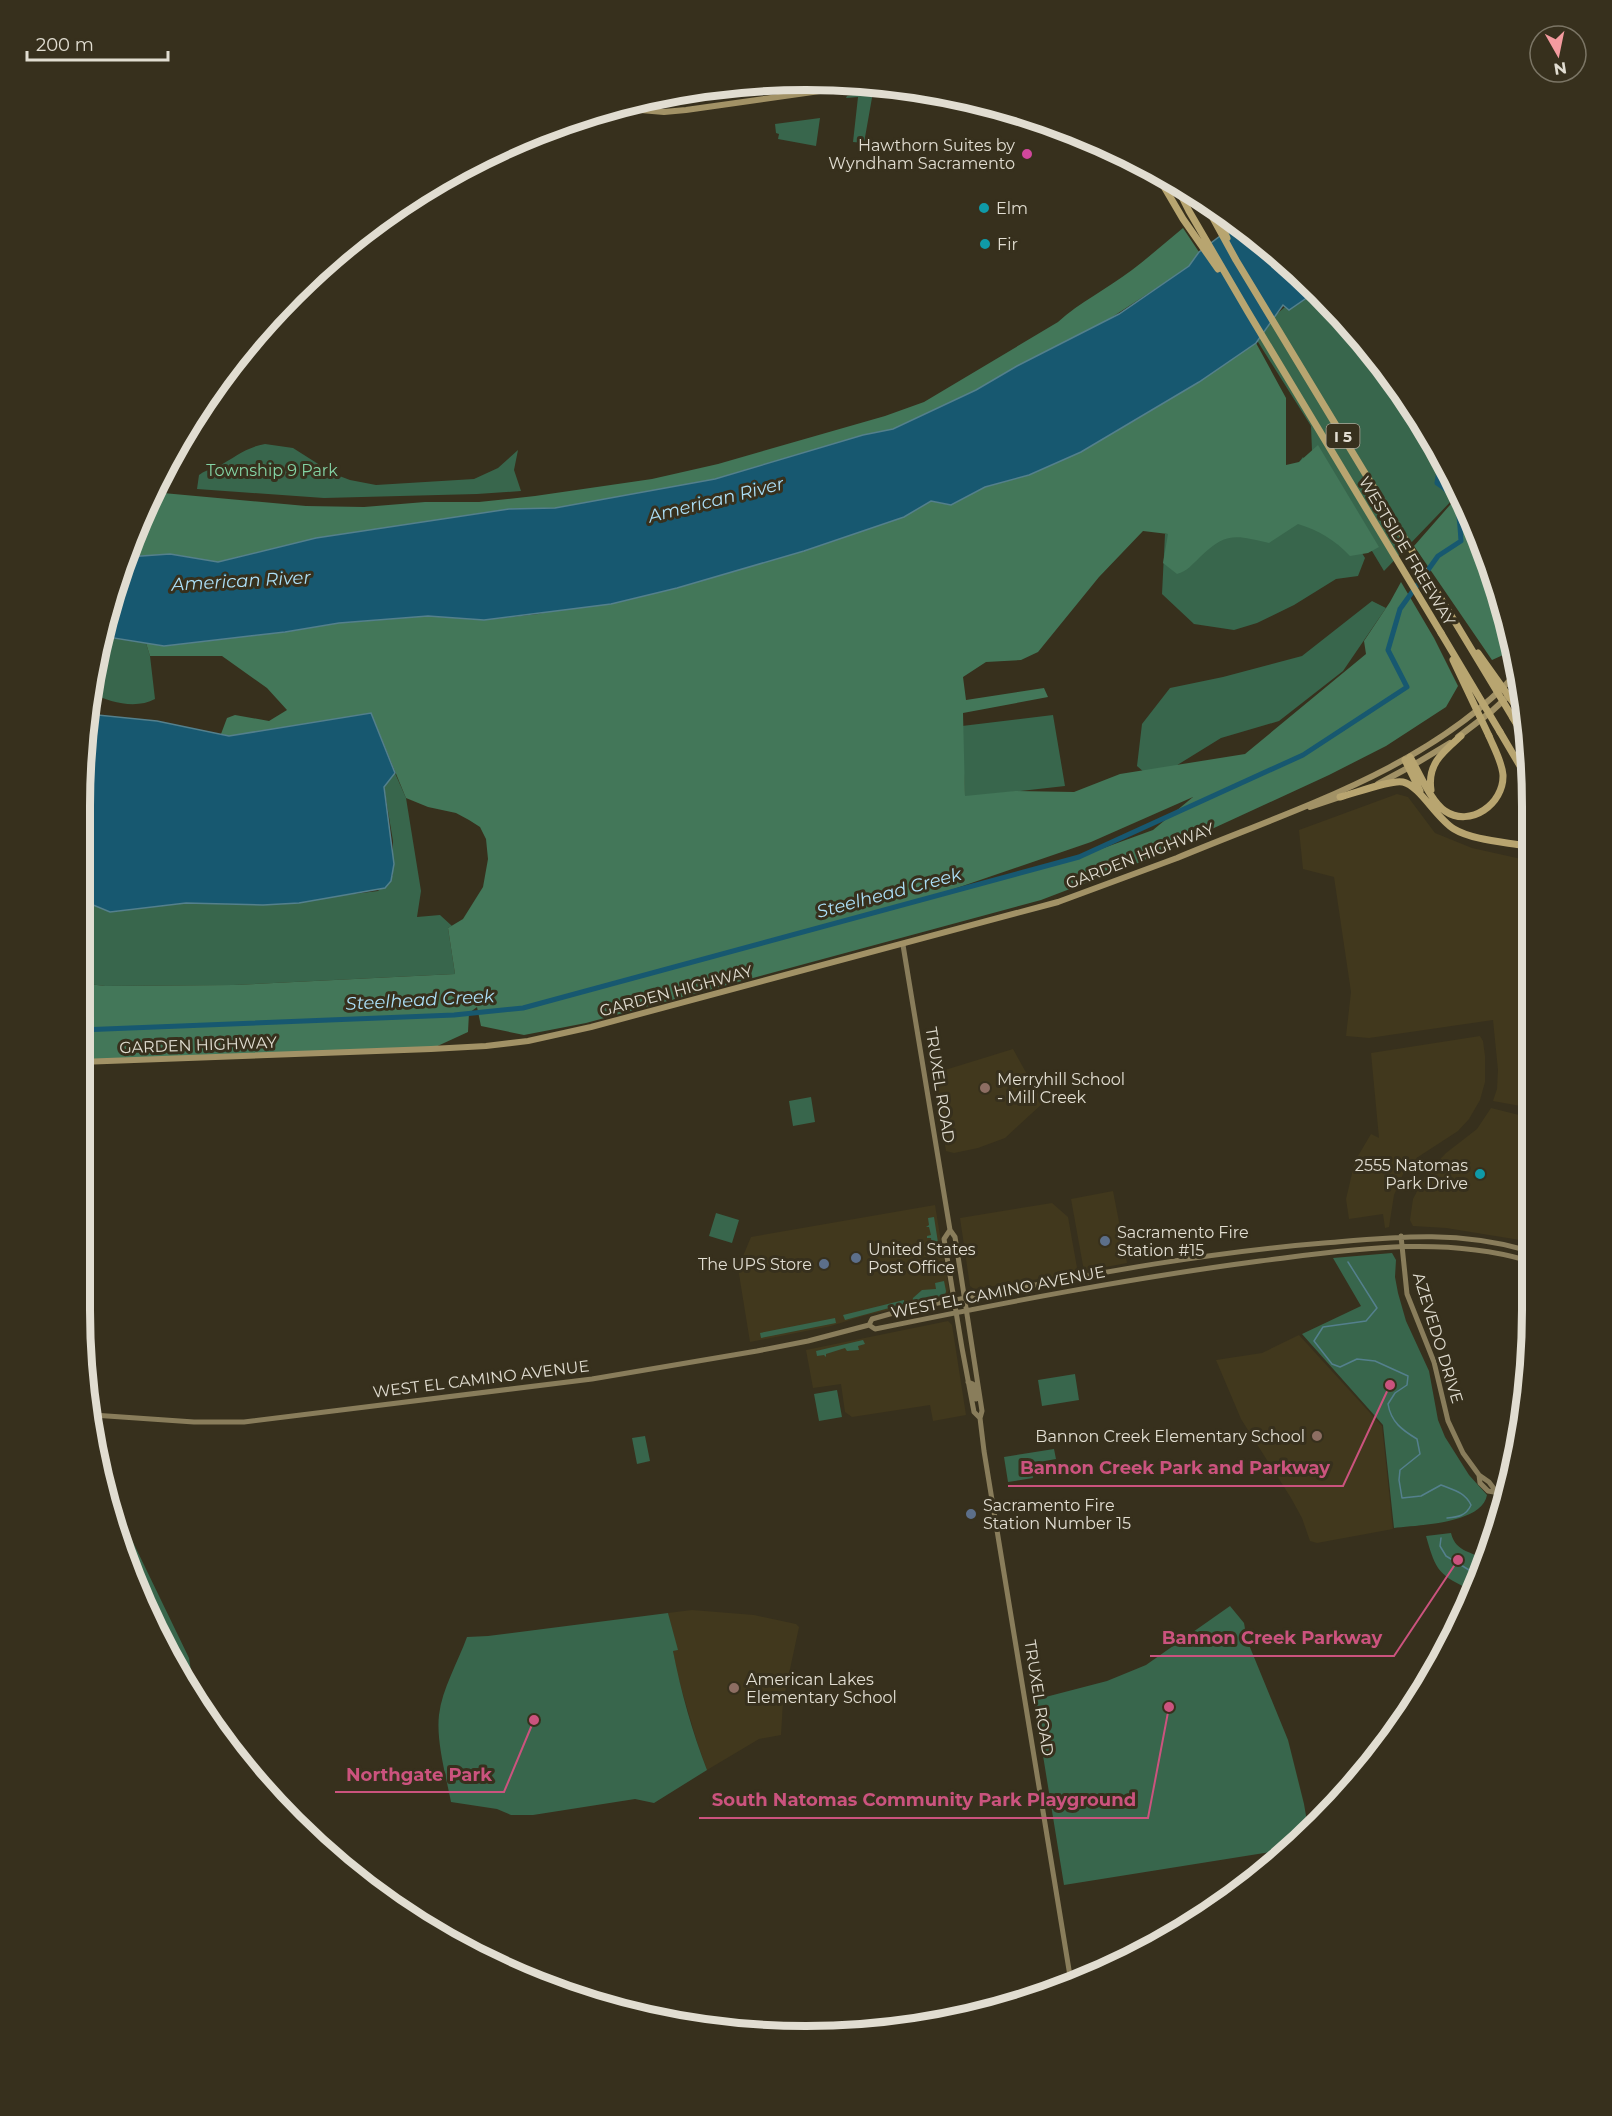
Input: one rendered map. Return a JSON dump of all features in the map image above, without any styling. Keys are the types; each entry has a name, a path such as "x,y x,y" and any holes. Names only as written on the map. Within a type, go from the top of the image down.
{"highway":[{"path":"1163,185 1176,209 1248,312"},
{"name":"WESTSIDE FREEWAY","path":"1183,198 1248,312 1520,766"},
{"name":"WESTSIDE FREEWAY","path":"1212,217 1236,260 1517,725"},
{"path":"1221,223 1236,260"},
{"path":"1449,612 1515,704"},
{"path":"1407,758 1443,810 1460,817 1475,815 1492,804 1501,789 1503,775 1500,764 1441,633"},
{"path":"1433,796 1430,778 1434,764 1461,735"},
{"path":"1412,766 1424,799"},
{"path":"1340,797 1396,781 1411,785 1436,815 1455,830 1468,835 1522,845"}],"main road":[{"path":"639,110 664,112 695,110 824,91"},
{"name":"GARDEN HIGHWAY","path":"90,1062 431,1049 486,1046 536,1039 591,1028 903,945 1081,894 1177,858 1337,792 1407,758 1467,717 1510,679"},
{"name":"GARDEN HIGHWAY","path":"1255,825 1376,784 1412,766 1461,735 1512,692"},
{"name":"TRUXEL ROAD","path":"903,945 950,1230 955,1237 967,1310 982,1411 980,1418 1070,1975"},
{"name":"TRUXEL ROAD","path":"950,1230 944,1239 974,1412 980,1418"},
{"name":"WEST EL CAMINO AVENUE","path":"98,1415 212,1423 269,1420 592,1379 826,1337 869,1325 873,1319 954,1300 1228,1253 1401,1236 1465,1238 1522,1249"},
{"name":"AZEVEDO DRIVE","path":"1401,1236 1407,1294 1434,1362 1448,1421 1463,1453 1479,1475 1480,1483 1488,1491 1498,1496"},
{"name":"WEST EL CAMINO AVENUE","path":"869,1325 874,1329 956,1312 1189,1271 1401,1246 1475,1249 1522,1259"},
{"path":"968,1382 973,1384 978,1406 982,1411"}],"shaded area":[{"path":"1397,794 1408,797 1435,833 1472,848 1522,859 1522,1106 1493,1101 1497,1089 1498,1070 1493,1020 1369,1038 1346,1036 1351,992 1334,877 1303,869 1299,830"},
{"path":"1480,1036 1485,1056 1485,1082 1480,1100 1469,1119 1458,1131 1418,1157 1403,1174 1394,1195 1389,1227 1385,1228 1383,1214 1349,1219 1346,1199 1355,1161 1371,1134 1379,1138 1371,1053"},
{"name":"Merryhill School - Mill Creek","path":"1013,1049 1043,1103 1005,1138 978,1148 954,1153 946,1151 932,1074"},
{"path":"1491,1108 1522,1115 1522,1240 1446,1228 1413,1226 1410,1220 1413,1199 1426,1174 1446,1153 1477,1129"},
{"path":"1113,1191 1127,1263 1084,1271 1071,1199"},
{"path":"1052,1203 1068,1217 1078,1273 974,1289 970,1286 960,1218"},
{"path":"935,1205 949,1290 946,1297 863,1316 831,1326 750,1342 738,1268 751,1237"},
{"path":"948,1321 952,1325 966,1415 933,1421 930,1405 852,1417 845,1412 841,1384 813,1388 806,1350"},
{"name":"Bannon Creek Elementary School","path":"1299,1335 1382,1426 1393,1529 1317,1543 1310,1541 1302,1518 1291,1498 1241,1419 1216,1360 1262,1353"},
{"name":"American Lakes Elementary School","path":"692,1610 754,1615 796,1624 799,1627 783,1702 781,1735 759,1739 707,1770 677,1674 673,1651 677,1650 668,1613"}],"green space":[{"path":"873,94 864,143 853,142 858,97 846,98 847,96"},
{"path":"820,118 816,146 778,139 779,134 776,133 775,124"},
{"path":"1183,228 1199,252 1190,266 1100,325 1017,366 976,390 893,429 863,435 715,479 555,508 509,509 316,538 218,562 170,554 136,556 162,493 306,506 364,507 425,502 479,502 652,479 718,464 885,416 924,402 1058,322 1132,270"},
{"path":"1303,292 1344,334 1374,370 1426,448 1453,500 1384,571 1312,451 1311,426 1253,334"},
{"path":"1256,343 1286,398 1286,465 1299,462 1318,445 1379,547 1368,553 1350,556 1326,536 1298,524 1269,543 1239,537 1224,539 1187,569 1177,574 1163,563 1168,534 1143,531 1099,577 1038,652 1021,660 986,662 963,677 966,700 1044,688 1048,697 963,713 965,796 1015,791 1074,792 1120,774 1245,754 1366,654 1364,641 1401,582 1434,638 1458,686 1446,707 1386,746 1329,775 1138,863 1041,900 586,1023 524,1035 481,1026 477,1007 469,1013 468,1032 431,1049 90,1062 90,984 234,985 455,974 448,928 463,919 483,887 488,859 486,839 480,827 456,813 428,807 406,798 371,713 259,732 229,736 221,734 227,718 235,715 269,721 287,710 267,688 222,656 150,656 146,643 164,646 285,632 339,623 428,616 484,620 538,614 804,551 904,517 931,501 951,505 985,487 1029,475 1134,421 1199,382","holes":["1193,797 1153,830 1079,857 910,904 1091,842"]},
{"name":"Township 9 Park","path":"265,444 293,448 334,474 376,485 474,479 498,468 518,450 514,470 521,491 324,498 197,489 199,475 246,450"},
{"path":"1303,457 1365,558 1358,576 1336,579 1294,605 1257,623 1234,630 1194,624 1162,594 1165,534 1213,527 1264,510"},
{"path":"1453,501 1484,576 1505,654 1492,660 1414,546"},
{"path":"1372,601 1386,608 1343,671 1279,721 1221,738 1153,780 1137,766 1142,724 1170,688 1302,656"},
{"path":"110,637 146,643 150,656 155,699 140,704 124,704 99,696"},
{"path":"1053,715 1065,786 965,797 962,726"},
{"path":"395,773 406,798 421,891 417,917 440,915 452,926 448,928 455,974 234,985 90,984 90,904 111,912 186,903 263,905 378,891 393,875 393,841 384,787"},
{"path":"811,1097 815,1122 793,1126 789,1101"},
{"path":"716,1213 739,1220 732,1243 709,1236"},
{"path":"934,1217 939,1249 933,1250 929,1247 932,1245 931,1238 927,1236 931,1235 929,1227 926,1227 929,1225 928,1218"},
{"path":"1392,1253 1396,1260 1395,1277 1398,1293 1406,1321 1429,1371 1438,1420 1445,1437 1469,1475 1487,1495 1483,1505 1474,1512 1461,1517 1432,1524 1394,1528 1383,1425 1302,1334 1361,1306 1333,1258"},
{"path":"944,1281 945,1296 912,1303 913,1298 922,1290 936,1289 935,1283"},
{"path":"904,1300 904,1304 845,1320 843,1315"},
{"path":"835,1318 836,1323 761,1338 760,1333"},
{"path":"863,1340 865,1344 858,1346 859,1350 847,1351 845,1348 826,1354 826,1357 817,1356 816,1351"},
{"path":"1075,1374 1079,1400 1042,1406 1038,1380"},
{"path":"837,1390 842,1417 819,1421 814,1394"},
{"path":"645,1436 650,1461 637,1464 632,1438"},
{"path":"1054,1449 1056,1459 1039,1462 1039,1467 1031,1468 1033,1478 1008,1482 1004,1457"},
{"path":"121,1517 189,1658 192,1678 164,1627 145,1584"},
{"path":"1451,1533 1457,1545 1478,1556 1466,1587 1440,1571 1426,1536"},
{"path":"1230,1606 1244,1623 1247,1640 1288,1740 1307,1821 1274,1851 1064,1885 1034,1700 1107,1681 1146,1665"},
{"path":"668,1613 678,1650 673,1651 680,1681 707,1770 654,1803 635,1799 533,1815 511,1815 497,1809 451,1802 438,1725 447,1685 467,1637"}],"water":[{"name":"American River","path":"1229,229 1278,268 1308,297 1289,310 1283,305 1256,343 1199,382 1081,452 1029,475 985,487 951,505 931,501 904,517 804,551 677,588 611,604 484,620 428,616 339,623 285,632 164,646 110,637 136,556 170,554 218,562 316,538 509,509 555,508 715,479 863,435 893,429 976,390 1017,366 1119,314 1189,266 1199,252"},
{"path":"371,713 395,773 384,787 394,864 391,881 385,888 299,903 263,905 186,903 110,912 90,904 90,806 96,715 157,721 229,736"}],"waterway":[{"name":"Steelhead Creek","path":"1439,472 1437,483 1450,493"},
{"name":"Steelhead Creek","path":"90,1030 454,1015 523,1008 1079,857 1303,755 1407,687 1388,650 1400,609 1438,556 1461,541 1458,512"},
{"path":"1348,1262 1377,1308 1366,1321 1323,1327 1314,1341 1332,1364 1340,1367 1357,1359 1375,1361 1408,1376 1407,1385 1395,1393 1388,1404 1398,1425 1417,1439 1420,1454 1400,1470 1402,1498 1421,1496 1441,1485 1454,1490 1462,1494 1471,1505 1467,1512 1447,1518"},
{"path":"1441,1538 1440,1546 1446,1556 1472,1572"}],"place":[{"name":"Hawthorn Suites by Wyndham Sacramento","path":"1027,154"},
{"name":"Elm","path":"984,208"},
{"name":"Fir","path":"985,244"},
{"name":"Merryhill School - Mill Creek","path":"985,1088"},
{"name":"2555 Natomas Park Drive","path":"1480,1174"},
{"name":"Sacramento Fire Station #15","path":"1105,1241"},
{"name":"United States Post Office","path":"856,1258"},
{"name":"The UPS Store","path":"824,1264"},
{"name":"Bannon Creek Park and Parkway","path":"1390,1385"},
{"name":"Bannon Creek Elementary School","path":"1317,1436"},
{"name":"Sacramento Fire Station Number 15","path":"971,1514"},
{"name":"Bannon Creek Parkway","path":"1458,1560"},
{"name":"American Lakes Elementary School","path":"734,1688"},
{"name":"South Natomas Community Park Playground","path":"1169,1707"},
{"name":"Northgate Park","path":"534,1720"}]}
